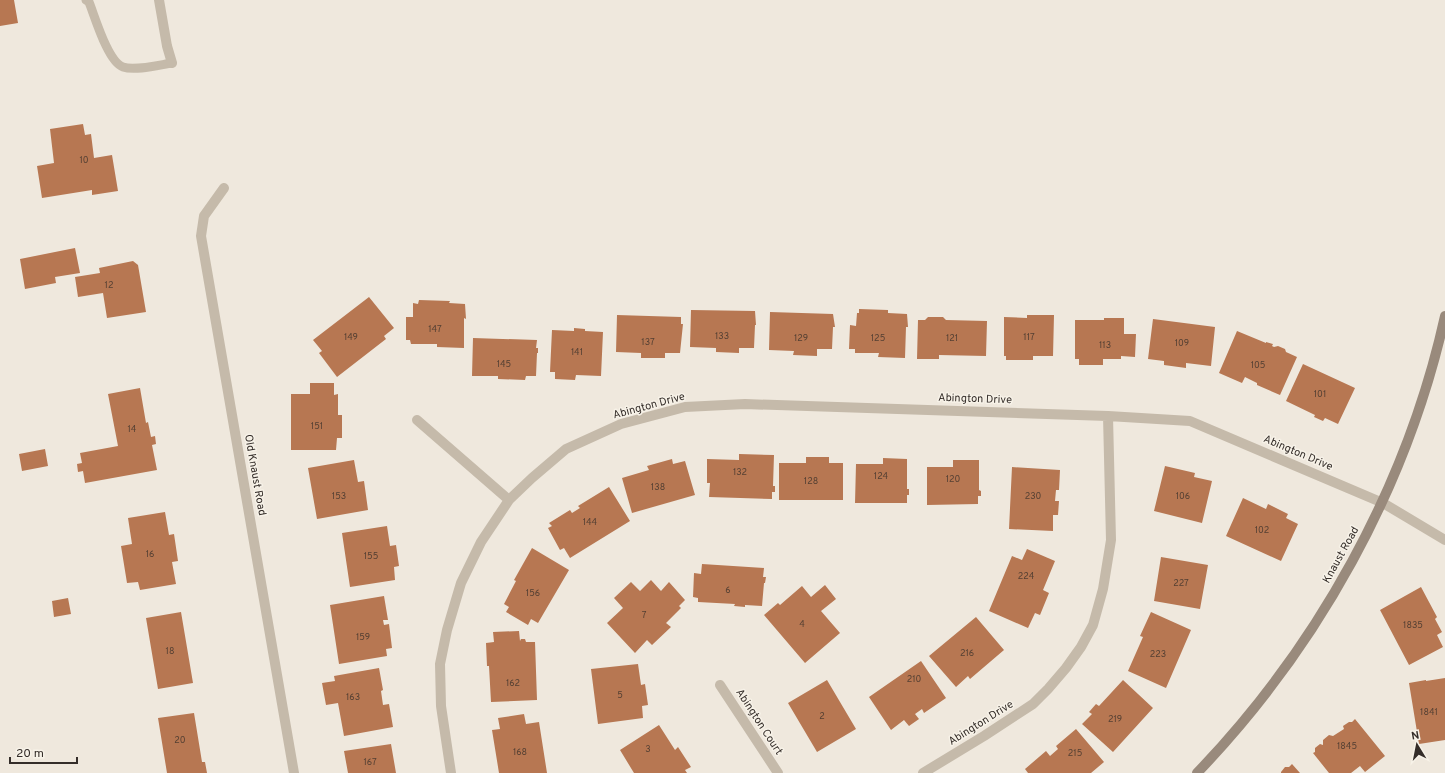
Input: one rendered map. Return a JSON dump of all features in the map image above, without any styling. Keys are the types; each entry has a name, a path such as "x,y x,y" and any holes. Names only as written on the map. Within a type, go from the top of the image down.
{"main road":[{"name":"Knaust Road","path":"1197,773 1223,745 1290,661 1324,609 1353,560 1382,503 1407,440 1425,389 1440,339 1445,316"}],"street":[{"path":"159,0 167,46 172,63"},
{"name":"Old Knaust Road","path":"224,188 204,216 200,236 294,773"},
{"name":"Abington Drive","path":"451,773 441,706 440,664 447,630 461,583 481,542 509,500 566,449 621,424 685,407 745,404 1108,416 1190,421 1382,503 1445,540"},
{"name":"Abington Drive","path":"923,773 1033,704 1066,668 1081,647 1093,625 1103,589 1111,540 1108,416"},
{"path":"418,420 509,500"},
{"name":"Abington Court","path":"720,685 778,773"}],"lane":[{"path":"88,1 103,40 113,60 122,67 136,68 172,63"}],"building":[{"path":"0,0 14,0 18,23 0,26"},
{"path":"83,124 85,135 91,134 94,158 112,155 118,191 92,195 92,190 42,198 37,166 54,163 50,129"},
{"path":"75,248 80,273 55,277 56,283 25,289 20,259"},
{"path":"133,261 138,265 146,312 107,318 103,293 78,297 75,277 100,273 99,268"},
{"path":"369,297 394,328 384,336 386,339 337,377 319,353 322,351 313,340"},
{"path":"419,300 450,301 449,303 465,304 466,319 464,318 464,348 437,347 437,344 411,344 410,340 406,340 406,317 413,317 413,303 418,304"},
{"path":"859,309 888,310 888,313 907,314 908,327 906,327 905,358 878,357 879,353 855,353 855,349 849,349 850,325 856,326 857,313 859,313"},
{"path":"691,310 755,311 756,325 754,348 739,348 739,353 716,352 716,348 690,347"},
{"path":"770,312 833,314 835,327 833,327 832,349 817,349 817,356 793,355 794,351 769,350"},
{"path":"617,315 681,317 681,324 683,324 680,353 665,353 665,358 641,358 641,353 616,352"},
{"path":"1027,315 1054,315 1053,356 1033,356 1033,360 1006,360 1006,356 1004,356 1004,317 1027,318"},
{"path":"928,317 943,317 946,320 987,321 986,356 939,355 939,359 917,359 918,320 925,320"},
{"path":"1104,318 1124,318 1124,334 1136,334 1135,357 1121,356 1121,359 1103,359 1103,365 1079,365 1079,359 1075,359 1075,320 1104,320"},
{"path":"1153,319 1215,327 1211,366 1186,363 1186,368 1164,365 1164,361 1148,359"},
{"path":"574,328 585,329 585,331 603,332 601,376 576,375 575,380 555,379 555,372 550,372 552,330 574,331"},
{"path":"1237,331 1266,343 1273,344 1272,346 1274,347 1278,346 1285,349 1286,352 1297,357 1280,395 1257,385 1257,383 1245,377 1242,383 1219,373"},
{"path":"473,338 537,340 536,348 538,348 538,353 536,376 526,376 525,380 498,379 498,376 472,376"},
{"path":"1303,364 1355,388 1338,424 1325,418 1323,421 1314,417 1315,415 1286,401"},
{"path":"310,383 334,383 334,395 338,394 338,415 342,415 342,438 337,438 336,450 291,450 291,394 310,394"},
{"path":"140,388 146,423 148,422 151,437 155,436 156,444 152,445 157,470 85,483 83,471 78,472 77,464 82,463 80,453 118,446 108,394"},
{"path":"45,449 48,466 22,471 19,454"},
{"path":"739,454 774,455 773,486 775,486 775,492 772,492 772,499 709,497 710,483 707,483 707,459 739,460"},
{"path":"806,457 829,457 829,463 843,463 843,500 779,500 779,463 806,463"},
{"path":"883,458 907,459 907,489 909,489 909,495 907,495 907,503 855,503 856,464 883,464"},
{"path":"672,459 673,464 685,461 695,495 632,513 622,478 649,470 647,466"},
{"path":"354,460 358,482 364,481 368,510 317,519 308,468"},
{"path":"953,460 979,460 979,490 981,491 981,496 978,496 978,504 927,505 927,467 953,467"},
{"path":"1165,466 1195,473 1194,477 1212,481 1202,523 1154,511"},
{"path":"1012,467 1060,470 1059,490 1056,490 1055,501 1059,501 1058,515 1053,515 1053,531 1009,529"},
{"path":"609,487 630,521 570,558 564,548 560,550 548,528 552,526 549,523 570,510 572,513 580,508 578,506"},
{"path":"1243,498 1266,509 1268,504 1288,514 1286,518 1298,524 1281,561 1226,536"},
{"path":"165,512 169,535 174,534 178,561 172,562 176,584 140,590 138,582 127,583 121,546 132,544 128,518"},
{"path":"387,526 390,546 396,545 399,566 394,567 395,580 350,587 342,533"},
{"path":"532,548 569,570 538,623 531,619 528,625 506,612 509,607 504,604 516,581 514,580"},
{"path":"1027,549 1055,561 1043,590 1049,593 1040,615 1035,613 1028,628 989,611 1012,556 1022,560"},
{"path":"1161,557 1208,565 1200,609 1154,601"},
{"path":"702,564 764,568 763,577 766,577 762,606 745,605 745,607 734,606 735,604 698,602 698,598 693,597 694,573 701,574"},
{"path":"651,580 661,591 669,582 685,600 679,606 681,608 666,623 671,627 652,645 647,640 635,653 607,623 623,608 614,598 631,582 640,591"},
{"path":"825,585 836,599 821,611 840,633 805,663 764,615 778,603 780,605 802,586 811,597"},
{"path":"1421,587 1437,617 1435,619 1442,632 1437,635 1443,647 1409,665 1380,610"},
{"path":"384,596 388,620 383,620 384,625 389,624 392,648 386,649 387,656 339,664 330,605"},
{"path":"68,598 71,614 54,617 52,601"},
{"path":"181,612 193,683 158,689 146,618"},
{"path":"1151,612 1191,630 1166,688 1128,671 1143,637 1140,636"},
{"path":"976,617 1004,650 970,679 968,676 956,687 929,656"},
{"path":"519,631 520,641 521,639 525,639 526,642 535,642 537,700 491,702 486,643 494,642 493,632"},
{"path":"921,661 946,698 924,713 922,709 915,714 919,719 909,726 904,720 891,730 869,697"},
{"path":"638,664 641,685 645,684 648,705 642,706 643,718 598,724 591,669"},
{"path":"379,668 383,690 381,691 383,705 389,704 393,727 344,736 338,703 326,705 322,683 335,681 334,676"},
{"path":"1445,678 1445,740 1419,744 1409,683"},
{"path":"827,680 856,729 817,752 788,703"},
{"path":"1123,680 1153,708 1113,752 1082,724 1092,714 1089,712 1096,704 1099,706"},
{"path":"194,713 202,762 205,762 207,773 167,773 158,718"},
{"path":"524,714 526,724 539,722 547,773 499,773 492,730 500,729 498,718"},
{"path":"1355,719 1385,756 1365,772 1360,766 1351,773 1329,773 1313,753 1315,752 1315,748 1320,744 1323,745 1323,740 1329,735 1333,736 1344,729 1343,726"},
{"path":"659,725 675,750 678,747 691,767 685,770 687,773 634,773 620,750"},
{"path":"1076,729 1104,762 1091,773 1028,773 1025,769 1046,751 1050,756 1058,749 1056,746"},
{"path":"391,744 396,773 348,773 344,751"},
{"path":"1292,764 1300,773 1281,773 1285,767 1289,767"}]}
